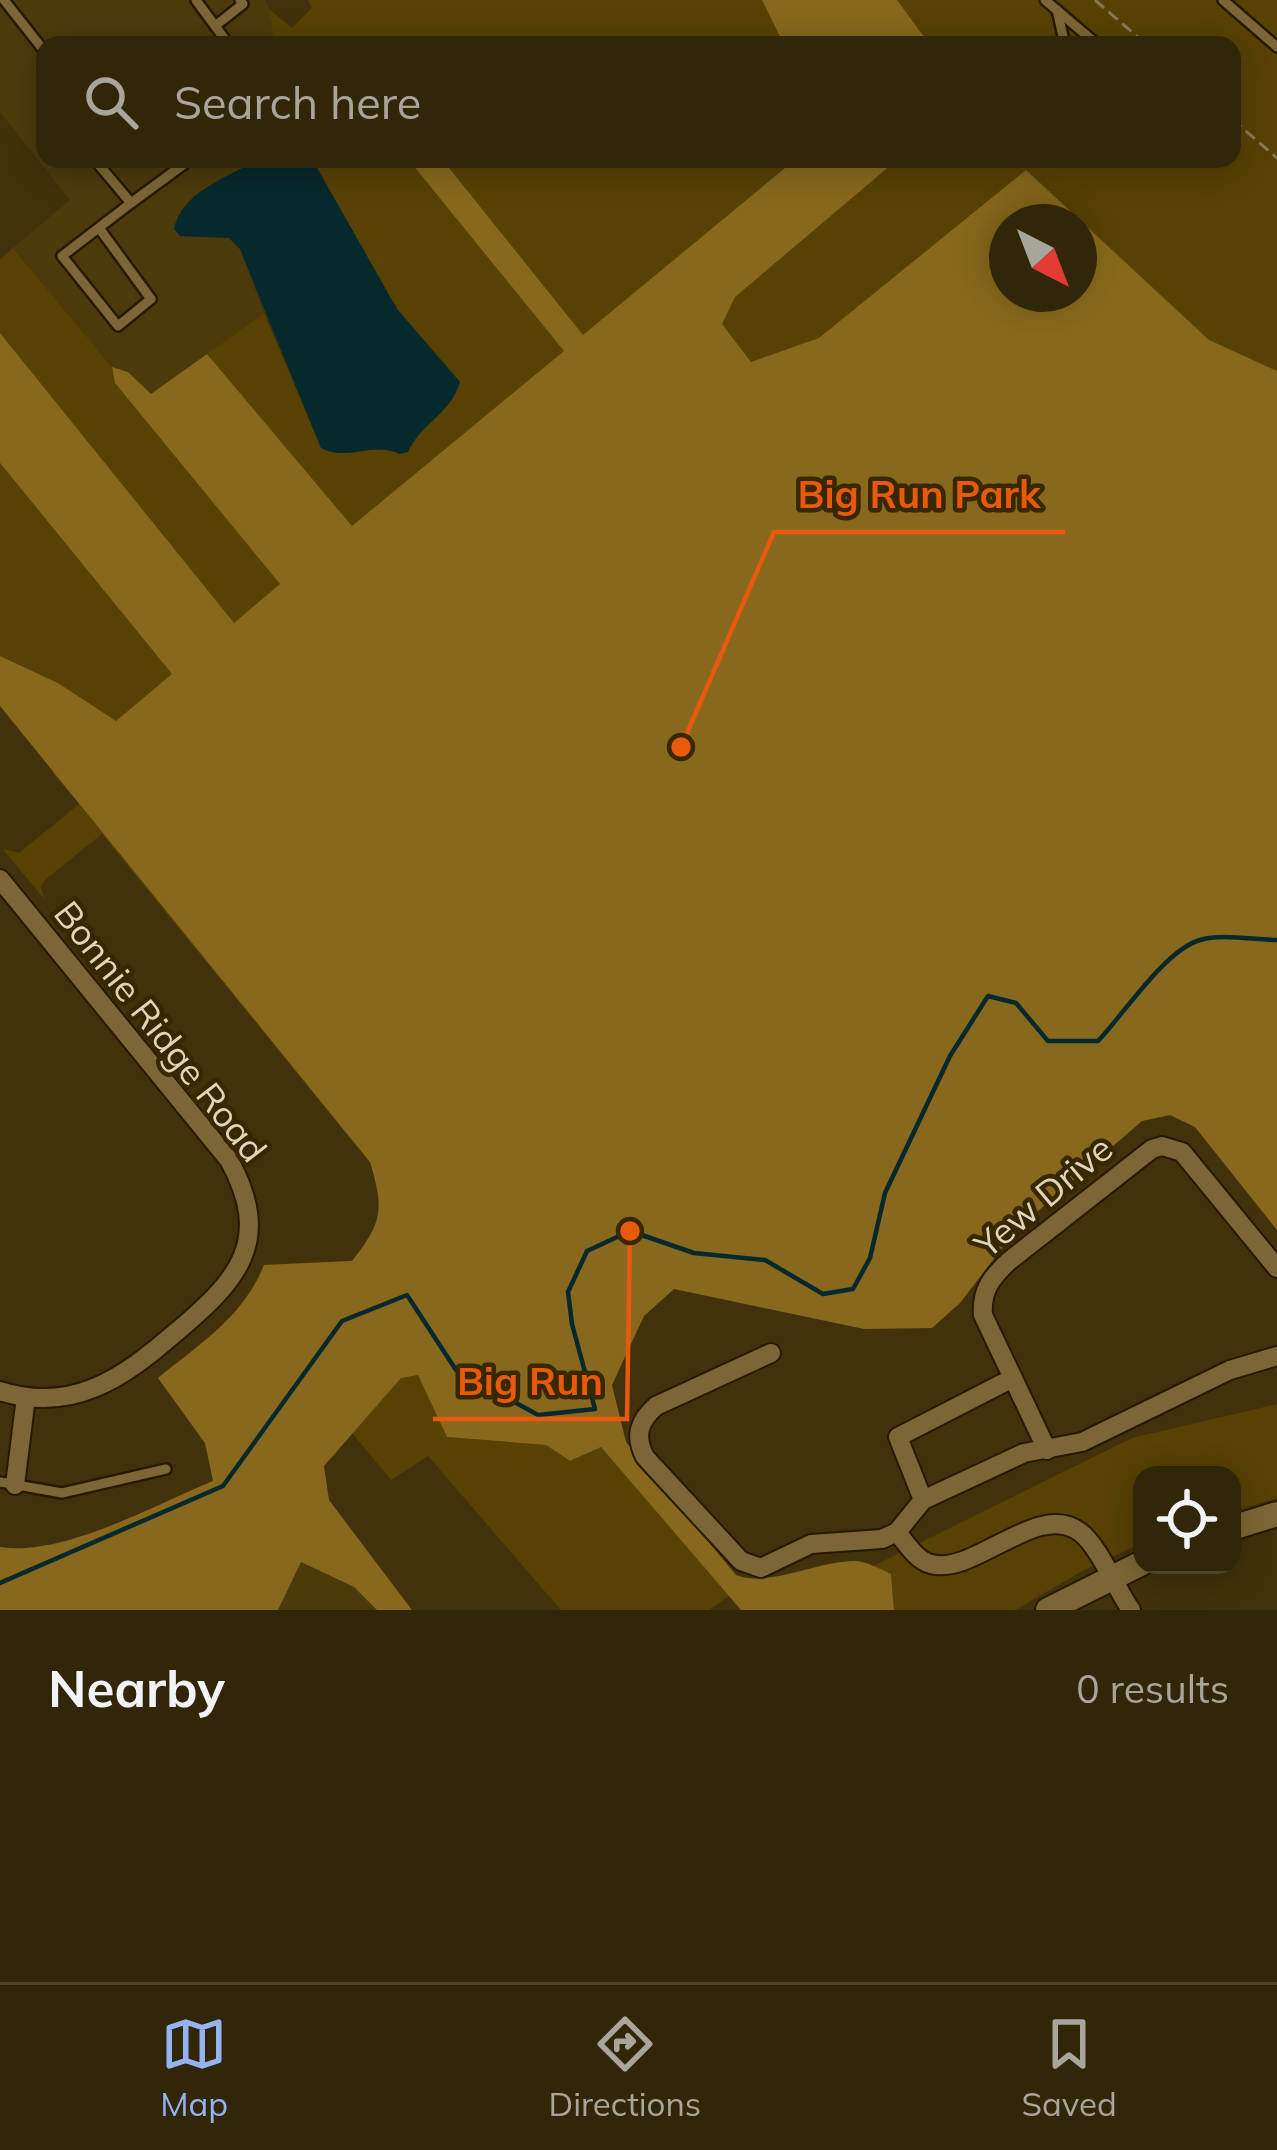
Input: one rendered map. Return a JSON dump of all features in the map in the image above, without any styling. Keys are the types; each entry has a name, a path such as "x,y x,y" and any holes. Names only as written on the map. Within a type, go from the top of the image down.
{"main road":[{"path":"1241,1525 1277,1514"},
{"path":"1048,1610 1133,1566"}],"street":[{"name":"Bonnie Ridge Road","path":"2,885 230,1160 245,1194 248,1232 240,1265 222,1294 132,1370 78,1395 26,1397"},
{"name":"Yew Drive","path":"1047,1450 982,1315 982,1298 992,1277 1151,1149 1183,1152 1277,1268"},
{"path":"771,1353 656,1406 644,1418 639,1440 645,1456 741,1562 761,1568 811,1544 882,1539 897,1532 923,1500 1024,1453 1082,1442 1230,1370 1277,1356"},
{"path":"923,1500 898,1437 1013,1378"},
{"path":"0,1391 26,1397 8,1484"},
{"path":"897,1532 930,1564 949,1564 1042,1526 1063,1524 1081,1532 1131,1610"}],"lane":[{"path":"4,0 36,41"},
{"path":"196,0 222,36"},
{"path":"215,26 243,4 240,0"},
{"path":"1045,0 1087,36"},
{"path":"1223,0 1277,47"},
{"path":"1057,10 1063,36"},
{"path":"102,168 131,203"},
{"path":"99,228 151,299 118,326 62,256 178,168"},
{"path":"8,1484 62,1493 166,1469"}],"path":[{"path":"1095,0 1137,36"},
{"path":"1241,127 1277,158"}],"shaded area":[{"path":"0,0 265,0 270,10 273,36 36,36 36,157 0,112"},
{"path":"308,0 762,0 780,36 273,36 270,10 292,28 312,8"},
{"path":"762,0 897,0 923,36 780,36"},
{"path":"884,0 1277,0 1277,1108 1015,900 342,1351 246,1501 158,1378 233,1314 264,1265 446,1256 102,834 46,879 41,886 44,899 3,849 19,853 79,804 53,773 58,683 0,656 0,463 172,674 233,623 0,333 0,259 13,248 112,367 115,383 352,526 207,354 264,313 321,448 331,452 400,454 453,394 460,382 397,309 317,168 415,168 565,350 582,335 449,168 1241,168 1241,36 911,36"},
{"path":"45,168 243,168 207,187 180,236 229,238 240,249 264,313 151,395 128,372 112,367 13,248 70,200"},
{"path":"415,168 449,168 583,335 785,168 887,168 735,297 722,324 751,362 819,338 1026,170 1063,204 989,204 989,312 1097,312 1097,236 1209,340 1277,371 1277,1230 1195,1127 1170,1115 1142,1121 1016,1230 960,1303 932,1328 864,1329 674,1289 644,1316 612,1385 626,1442 736,1575 762,1578 863,1562 891,1574 894,1610 741,1610 601,1447 570,1461 546,1445 447,1437 418,1375 401,1378 324,1466 329,1500 412,1610 377,1610 354,1587 301,1562 278,1610 0,1610 0,1547 25,1548 80,1537 213,1481 205,1443 158,1378 233,1314 264,1265 352,1261 370,1236 378,1214 370,1162 0,706 0,656 58,683 116,721 172,674 0,463 0,333 234,623 280,584 115,383 112,367 128,372 151,394 207,354 352,526 564,351"},
{"path":"419,1374 448,1437 546,1445 570,1461 601,1446 729,1596 709,1610 561,1610 428,1456 391,1480 352,1433 401,1377"},
{"path":"1277,1404 1277,1498 1241,1509 1241,1466 1133,1466 1133,1547 1015,1610 894,1610 891,1574 873,1566 1132,1438"},
{"path":"300,1562 354,1587 377,1610 278,1610"}],"water":[{"path":"242,168 317,168 397,309 460,382 450,402 408,452 341,453 321,448 240,249 229,238 180,236 174,229 186,205"}],"waterway":[{"path":"0,1583 223,1486 342,1321 407,1295 456,1370 538,1415 595,1409 568,1292 587,1251 630,1231 694,1253 765,1260 823,1294 853,1289 870,1258 885,1193 950,1056 988,996 1016,1003 1048,1041 1098,1041 1159,969 1187,946 1218,937 1277,940"}],"place":[{"name":"Big Run Park","path":"681,747"},
{"name":"Big Run","path":"630,1231"}]}
